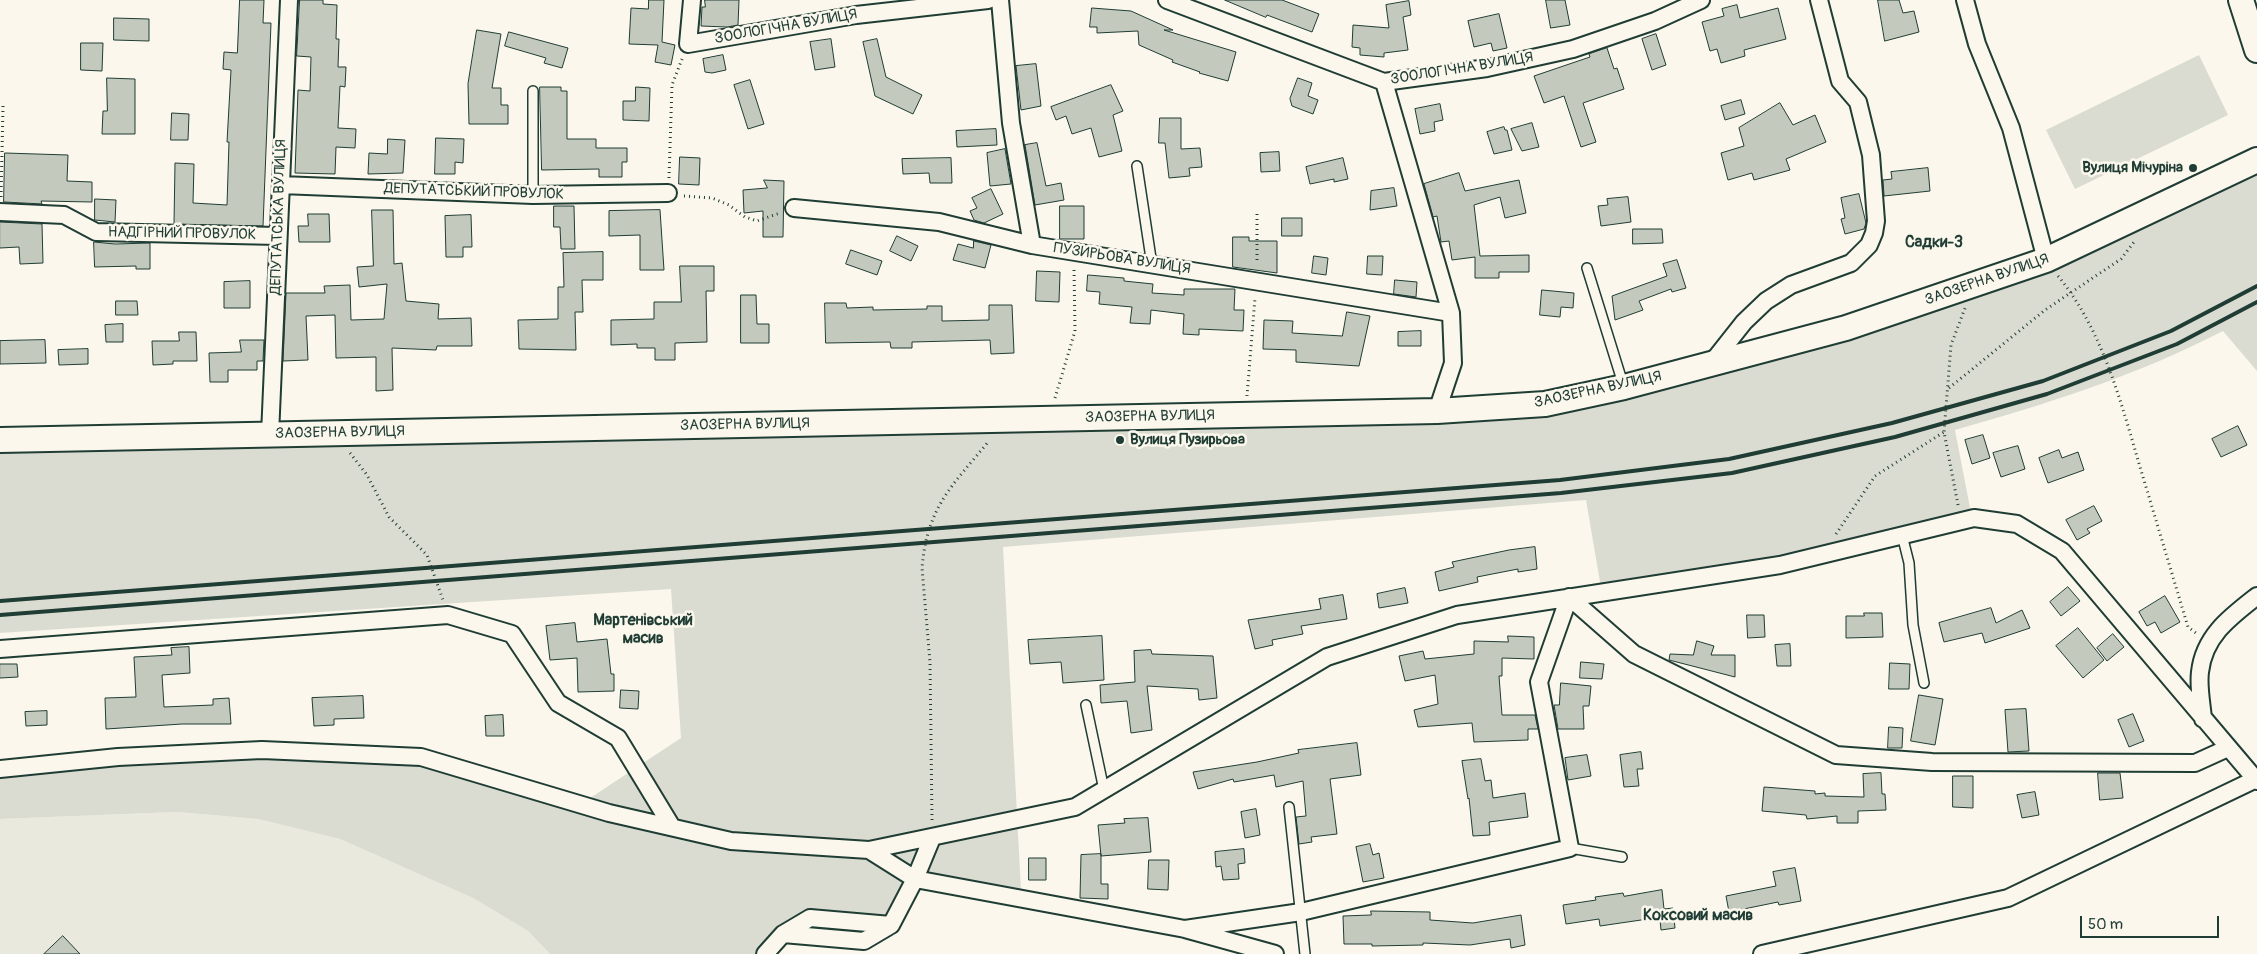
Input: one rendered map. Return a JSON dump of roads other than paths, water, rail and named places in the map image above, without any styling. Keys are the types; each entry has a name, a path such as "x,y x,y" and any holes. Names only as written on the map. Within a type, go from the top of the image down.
{"street":[{"name":"ДЕПУТАТСЬКА ВУЛИЦЯ","path":"270,434 289,0"},
{"name":"ЗООЛОГІЧНА ВУЛИЦЯ","path":"692,0 688,44 856,15 988,0"},
{"path":"1000,0 1011,123 1032,245"},
{"name":"ЗООЛОГІЧНА ВУЛИЦЯ","path":"1167,0 1384,82 1487,68 1573,49 1655,21 1701,0"},
{"path":"1710,365 1744,322 1766,301 1791,285 1850,263 1868,245 1874,233 1876,221 1871,155 1858,102 1840,81 1819,0"},
{"path":"1965,0 1977,44 2011,128 2046,260"},
{"path":"2241,0 2257,50"},
{"path":"1384,82 1451,313 1453,363 1438,411"},
{"name":"ЗАОЗЕРНА ВУЛИЦЯ","path":"0,440 1438,411 1545,404 1624,387 1846,328 1974,286 2046,260 2257,160"},
{"name":"ДЕПУТАТСЬКИЙ ПРОВУЛОК","path":"281,185 533,195 668,193"},
{"name":"ПУЗИРЬОВА ВУЛИЦЯ","path":"794,208 939,222 1032,245 1451,313"},
{"name":"НАДГІРНИЙ ПРОВУЛОК","path":"0,212 64,215 96,232 278,236"},
{"path":"0,769 118,757 262,750 421,757 609,813 731,841 868,850 1075,807 1327,657 1457,614 1780,565 1974,518 2016,524 2062,551 2255,781 2008,898 1762,954"},
{"path":"2203,720 2200,673 2208,642 2232,616 2257,596"},
{"path":"1569,597 1634,654 1836,755 1932,762 2195,763 2228,748"},
{"path":"1185,929 1301,912 1570,848 1539,682 1569,597"},
{"path":"0,649 448,615 512,634 558,703 618,738 672,828"},
{"path":"765,954 783,934 864,941 891,925 915,879 932,838"},
{"path":"868,850 915,879 1185,929 1275,954"}],"lane":[{"path":"533,91 533,195"},
{"path":"1137,166 1152,265"},
{"path":"1587,268 1624,387"},
{"path":"1902,535 1909,563 1913,625 1924,683"},
{"path":"1086,705 1104,790"},
{"path":"1289,807 1305,954"},
{"path":"1570,848 1622,857"}],"railway":[{"path":"0,601 1560,480 1729,459 1892,423 2043,381 2171,331 2257,286"},
{"path":"0,615 1561,493 1732,473 1895,437 2047,394 2177,344 2257,302"}],"place":[{"name":"Вулиця Мічуріна","path":"2193,168"},
{"name":"Вулиця Пузирьова","path":"1120,440"}],"district":[{"name":"Садки-3","path":"1934,243"},
{"name":"Мартенівський масив","path":"643,630"},
{"name":"Коксовий масив","path":"1698,916"}]}
